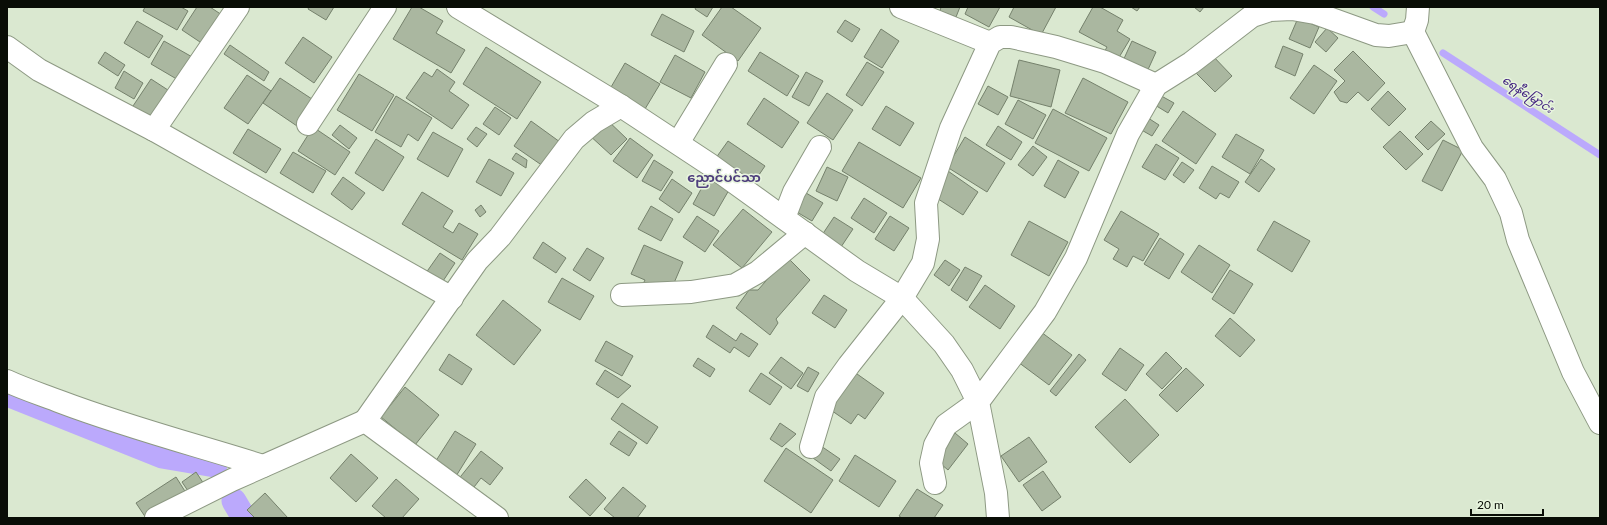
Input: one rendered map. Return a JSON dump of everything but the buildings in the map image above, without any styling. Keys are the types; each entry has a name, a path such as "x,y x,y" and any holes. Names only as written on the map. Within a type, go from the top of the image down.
{"street":[{"path":"154,130 238,7"},
{"path":"308,124 385,7"},
{"path":"458,7 621,106 678,143 857,271 902,298 944,344 962,370 978,402 996,493 998,518"},
{"path":"901,7 932,12 990,43"},
{"path":"1420,8 1413,32 1472,148 1495,179 1511,213 1518,240 1573,372 1600,423"},
{"path":"935,483 931,463 935,445 946,425 978,402 1045,312 1076,258 1128,134 1156,85 1191,62 1252,16 1270,10 1292,9 1315,13 1376,35 1389,36 1413,32"},
{"path":"811,447 826,397 849,365 902,298 924,263 928,239 926,203 951,128 990,43 1000,37 1011,37 1056,47 1105,62 1156,85"},
{"path":"7,47 39,70 154,130 452,298"},
{"path":"678,143 726,64"},
{"path":"156,518 263,466 365,421 477,261 500,237 574,139 594,122 621,106"},
{"path":"784,218 794,192 820,148"},
{"path":"622,295 691,292 735,285 758,272 805,233"},
{"path":"7,381 88,412 148,432 263,466"},
{"path":"365,421 497,518"}],"waterway":[{"name":"ရေနီမြောင်း","path":"1373,7 1384,14"},
{"name":"ရေနီမြောင်း","path":"1443,53 1600,155"},
{"path":"7,394 162,456 215,465"},
{"path":"234,501 244,518"}],"district":[{"name":"ညောင်ပင်သာ","path":"724,177"}]}
